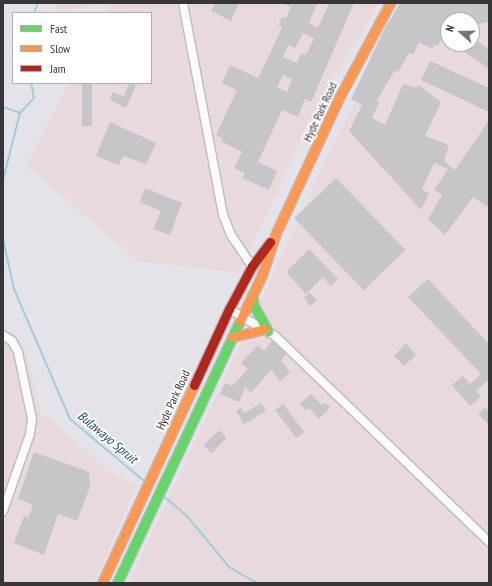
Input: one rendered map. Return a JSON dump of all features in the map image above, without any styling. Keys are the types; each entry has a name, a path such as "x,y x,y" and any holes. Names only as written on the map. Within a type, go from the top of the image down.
{"street":[{"path":"183,3 222,215 230,235 252,266"},
{"name":"Hyde Park Road","path":"117,583 241,316 262,275 276,233 340,96 390,3"},
{"name":"Hyde Park Road","path":"102,583 229,309 252,266 276,233"},
{"path":"252,295 254,306 266,330"},
{"path":"229,309 266,330 489,542"},
{"path":"232,336 266,330"},
{"path":"3,335 12,341 18,352 32,419 30,434 3,511"},
{"path":"205,361 218,367"}],"shaded area":[{"path":"56,3 379,3 321,97 239,272 138,261 27,166 68,84 152,84 152,12 105,12 109,4 55,11"},
{"path":"409,3 489,3 489,583 129,583 368,71"},
{"path":"3,330 15,334 26,351 41,416 51,419 111,474 137,485 94,583 3,583"}],"building":[{"path":"215,3 239,3 231,21 211,11"},
{"path":"281,3 317,3 309,23 318,28 329,3 354,3 311,102 305,99 298,117 282,110 258,162 277,171 269,190 242,178 245,173 234,168 242,152 222,142 223,138 216,135 237,90 222,83 230,65 258,78 281,30 282,27 278,25 282,17 286,18 291,7","holes":["303,33 314,38 306,55 301,53 297,63 283,57 288,45 295,48","283,75 292,79 287,92 277,87"]},
{"path":"400,3 489,3 489,22 480,24 480,12 440,12 440,42 437,46 435,44 432,49 419,42 413,55 409,53 398,72 395,70 376,102 379,103 372,118 385,125 403,84 417,88 418,85 441,102 425,136 449,145 444,161 455,170 489,120 489,208 473,197 445,235 428,219 442,195 434,190 448,169 434,163 422,189 429,194 421,210 349,131 362,105 351,99 385,28"},
{"path":"480,43 489,49 489,69 464,52 480,52"},
{"path":"430,61 489,88 489,112 421,80"},
{"path":"82,84 92,84 92,126 82,126"},
{"path":"129,84 136,85 126,108 110,100 112,92 124,96"},
{"path":"110,122 156,143 146,164 123,156 119,165 96,156"},
{"path":"336,178 405,250 364,290 294,218"},
{"path":"145,188 182,203 170,235 153,229 161,211 140,202"},
{"path":"309,249 338,279 331,286 323,277 306,294 286,272"},
{"path":"428,279 489,344 489,379 476,391 481,397 470,406 452,385 463,376 470,384 481,374 408,297"},
{"path":"310,293 317,301 310,306 304,298"},
{"path":"272,341 286,354 281,361 290,372 280,381 271,370 251,393 245,387 239,402 220,394 225,383 232,386 248,369 241,363 258,345 264,351"},
{"path":"406,343 416,355 404,366 394,356"},
{"path":"311,394 322,405 325,403 330,408 319,419 309,408 306,410 300,404"},
{"path":"261,403 266,411 244,424 236,411 241,408 244,413"},
{"path":"283,404 304,432 296,438 275,410"},
{"path":"485,407 489,411 489,425 478,414"},
{"path":"219,430 227,438 211,453 203,446"},
{"path":"34,452 89,472 90,487 77,521 58,514 44,555 14,543 24,516 28,518 33,505 18,499"}],"waterway":[{"name":"Bulawayo Spruit","path":"34,12 38,3"},
{"name":"Bulawayo Spruit","path":"3,180 20,113 34,98 31,84"},
{"path":"3,107 20,113"},
{"name":"Bulawayo Spruit","path":"3,239 14,289 70,419 144,481"},
{"name":"Bulawayo Spruit","path":"162,495 187,516 229,567 257,583"}],"traffic: fast":[{"path":"252,295 254,306 268,331"},
{"path":"117,583 240,321"}],"traffic: slow":[{"path":"240,321 262,275 276,233 340,96 390,3"},
{"path":"232,337 265,329"},
{"path":"102,583 194,385"}],"traffic: jam":[{"path":"194,385 229,309 252,266 270,242"}]}
